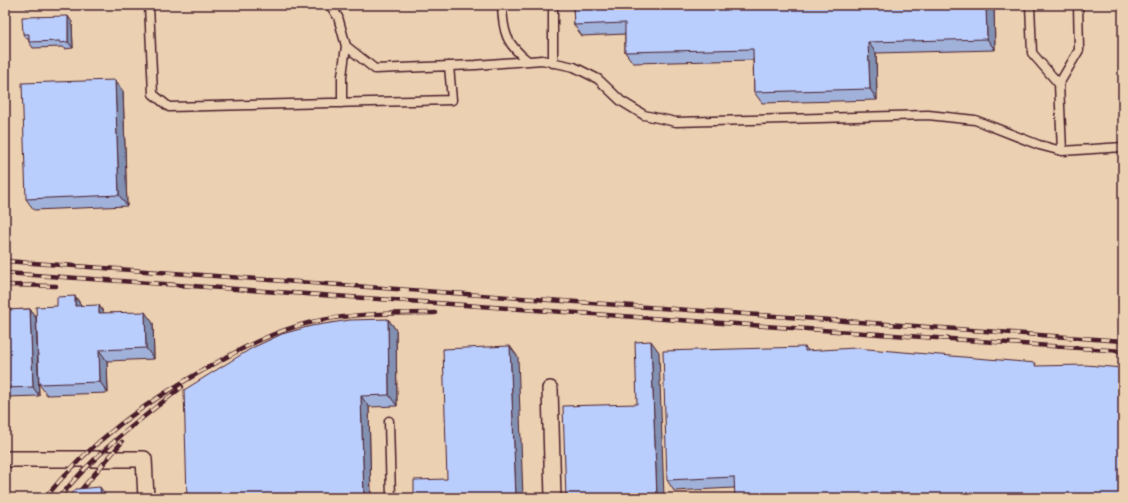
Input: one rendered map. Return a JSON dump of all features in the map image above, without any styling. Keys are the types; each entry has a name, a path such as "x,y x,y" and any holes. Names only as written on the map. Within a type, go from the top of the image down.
{"street":[{"path":"550,389 553,498"},
{"path":"5,459 144,459 146,498"}],"lane":[{"path":"149,5 153,94 169,107 452,100 449,66"},
{"path":"330,5 338,17 346,46 342,76 342,103"},
{"path":"502,5 503,22 508,39 515,51 528,61"},
{"path":"554,5 554,63"},
{"path":"1030,5 1032,53 1059,84"},
{"path":"1062,151 1059,84 1079,50 1078,5"},
{"path":"346,46 375,69 542,60 574,67 598,79 621,101 644,115 676,122 928,115 975,120 1039,145 1062,151 1123,146"},
{"path":"389,421 391,498"}],"building":[{"path":"573,5 986,5 987,39 868,42 870,89 754,92 753,49 625,52 625,23 574,25"},
{"path":"68,16 68,42 29,42 29,34 23,34 22,17"},
{"path":"115,80 119,195 26,199 22,83"},
{"path":"75,296 75,306 99,305 99,313 145,312 146,348 99,350 100,382 39,384 36,307 57,306 57,297"},
{"path":"30,309 33,387 5,388 5,310"},
{"path":"388,319 389,395 361,396 364,498 187,498 184,390 252,348 282,334 311,326 350,320"},
{"path":"651,341 657,498 566,498 563,406 637,404 635,342"},
{"path":"510,346 516,498 414,498 414,480 447,479 443,349"},
{"path":"805,347 805,351 855,348 1036,363 1035,366 1086,365 1123,368 1123,498 735,498 734,477 667,480 663,351"},
{"path":"100,487 101,498 67,498 76,489"}],"railway":[{"path":"5,261 1123,341"},
{"path":"5,273 1123,351"},
{"path":"5,285 56,286"},
{"path":"45,498 81,458 140,410 161,395 232,354 258,341 284,330 327,319 374,314 435,313"},
{"path":"59,498 72,482 117,439 182,387"},
{"path":"74,498 122,442"}]}
